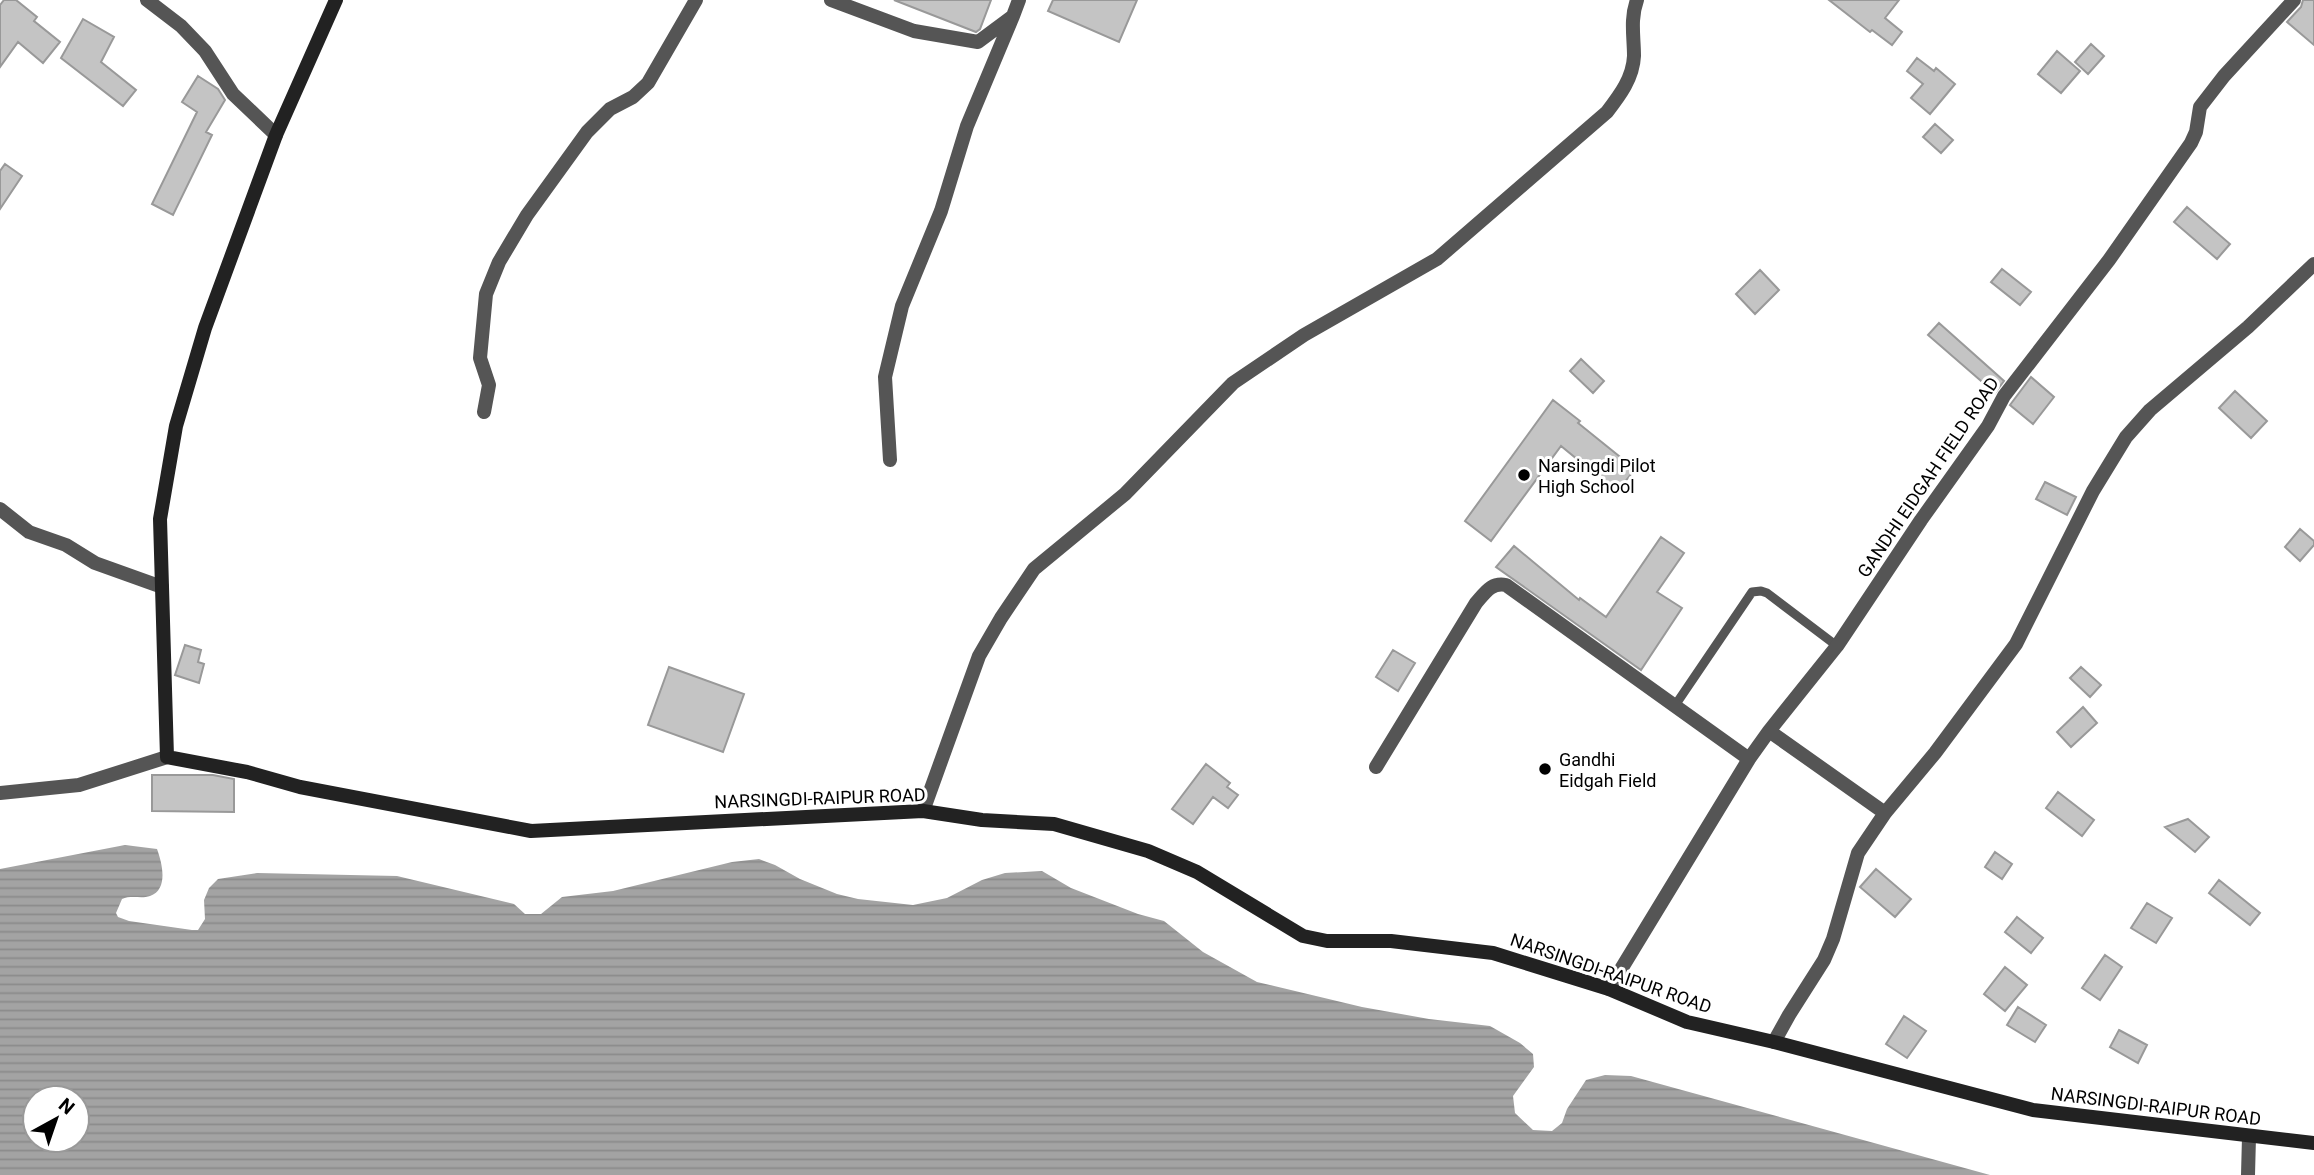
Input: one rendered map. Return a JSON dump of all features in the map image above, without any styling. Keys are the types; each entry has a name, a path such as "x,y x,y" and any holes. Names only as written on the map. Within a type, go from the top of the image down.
{"street":[{"path":"147,0 181,26 205,51 233,94 276,135"},
{"path":"167,757 160,519 176,426 205,328 276,135 336,0"},
{"path":"484,412 489,385 480,358 486,294 499,262 527,215 587,132 610,109 633,97 648,83 696,0"},
{"path":"831,0 914,31 978,42 1013,16"},
{"path":"890,460 885,377 902,306 941,211 967,126 1019,0"},
{"path":"923,811 979,656 1034,569 1125,495 1233,383 1304,335 1437,259 1608,113 1631,74 1634,59 1632,22 1637,0"},
{"name":"GANDHI EIDGAH FIELD ROAD","path":"1609,989 1749,760 1837,646 1989,426 2004,396 2109,260 2191,143 2196,132 2200,107 2224,76 2294,0"},
{"path":"1774,1042 1824,960 1833,939 1858,853 1885,813 1935,753 2016,644 2093,491 2126,437 2151,410 2248,327 2314,264"},
{"path":"0,509 29,532 66,545 95,563 162,587"},
{"path":"1376,767 1476,603 1495,585 1506,585 1749,760"},
{"path":"1769,731 1885,813"},
{"name":"NARSINGDI-RAIPUR ROAD","path":"0,793 79,785 167,757 247,772 300,788 531,831 923,811 982,821 1054,824 1148,851 1197,872 1303,936 1327,941 1391,941 1493,953 1609,989 1687,1022 2033,1110 2314,1143"},
{"path":"2248,1175 2249,1137"}],"lane":[{"path":"1674,706 1752,592 1767,593 1837,646"}],"shaded area":[{"path":"125,845 157,849 161,861 162,882 156,893 150,896 122,899 116,913 118,917 192,930 198,930 205,919 204,900 209,888 218,879 257,873 397,876 514,904 525,914 541,914 562,897 613,891 732,862 759,859 837,894 913,905 947,898 982,880 1005,873 1042,871 1071,888 1164,921 1203,952 1257,982 1362,1007 1490,1026 1520,1043 1533,1054 1534,1067 1513,1096 1515,1113 1533,1130 1552,1131 1562,1123 1567,1109 1586,1080 1605,1075 1631,1076 1990,1175 0,1175 0,869"}],"building":[{"path":"4,0 16,0 37,17 34,21 60,42 43,63 18,42 0,67 0,5"},
{"path":"894,0 991,0 980,29 976,32"},
{"path":"1053,0 1137,0 1119,42 1048,11"},
{"path":"1829,0 1899,0 1885,18 1902,32 1892,45 1872,30 1870,32"},
{"path":"2303,0 2314,0 2314,45 2287,22 2301,7"},
{"path":"83,19 114,37 101,62 136,90 123,106 61,58"},
{"path":"2091,44 2104,56 2088,74 2075,62"},
{"path":"2057,51 2080,71 2061,93 2038,74"},
{"path":"1917,58 1934,71 1936,68 1955,84 1930,114 1911,98 1923,84 1907,71"},
{"path":"198,76 218,89 225,100 206,132 212,135 173,215 152,204 197,112 182,102"},
{"path":"1935,124 1953,140 1941,153 1923,137"},
{"path":"5,164 22,176 0,209 0,171"},
{"path":"2187,207 2230,244 2217,259 2174,222"},
{"path":"2002,269 2031,292 2020,305 1991,282"},
{"path":"1760,270 1779,290 1755,314 1736,294"},
{"path":"1939,323 2004,381 1995,393 1928,335"},
{"path":"1581,359 1604,381 1593,393 1570,371"},
{"path":"2031,377 2054,397 2033,424 2010,405"},
{"path":"2235,391 2267,421 2251,438 2219,408"},
{"path":"1553,400 1635,469 1617,492 1561,446 1491,541 1465,521"},
{"path":"2045,482 2076,497 2067,515 2036,499"},
{"path":"2300,529 2314,541 2314,545 2300,561 2285,547"},
{"path":"1661,537 1684,553 1657,592 1682,608 1641,670 1496,567 1514,546 1579,600 1580,598 1606,617"},
{"path":"185,645 201,650 198,662 204,664 199,683 175,675"},
{"path":"1393,650 1415,663 1398,691 1376,677"},
{"path":"669,667 744,694 723,752 648,725"},
{"path":"2081,667 2101,685 2090,697 2070,678"},
{"path":"2083,707 2097,723 2071,747 2057,732"},
{"path":"1206,764 1230,783 1227,787 1238,795 1228,808 1213,797 1193,824 1172,809"},
{"path":"152,775 213,775 234,779 234,812 152,811"},
{"path":"2058,792 2094,820 2082,836 2046,808"},
{"path":"2188,819 2209,837 2195,852 2165,827"},
{"path":"1995,852 2012,864 2002,879 1985,867"},
{"path":"1876,869 1911,899 1895,917 1860,887"},
{"path":"2219,880 2260,913 2250,925 2209,893"},
{"path":"2147,903 2172,918 2156,943 2131,928"},
{"path":"2017,917 2043,938 2031,953 2005,932"},
{"path":"2105,955 2122,967 2100,1000 2082,988"},
{"path":"2005,967 2027,985 2005,1011 1984,994"},
{"path":"2018,1007 2046,1025 2035,1042 2007,1025"},
{"path":"1904,1016 1926,1031 1907,1058 1886,1044"},
{"path":"2119,1030 2147,1045 2138,1063 2110,1047"}],"place":[{"name":"Narsingdi Pilot High School","path":"1524,475"},
{"name":"Gandhi Eidgah Field","path":"1545,769"}]}
